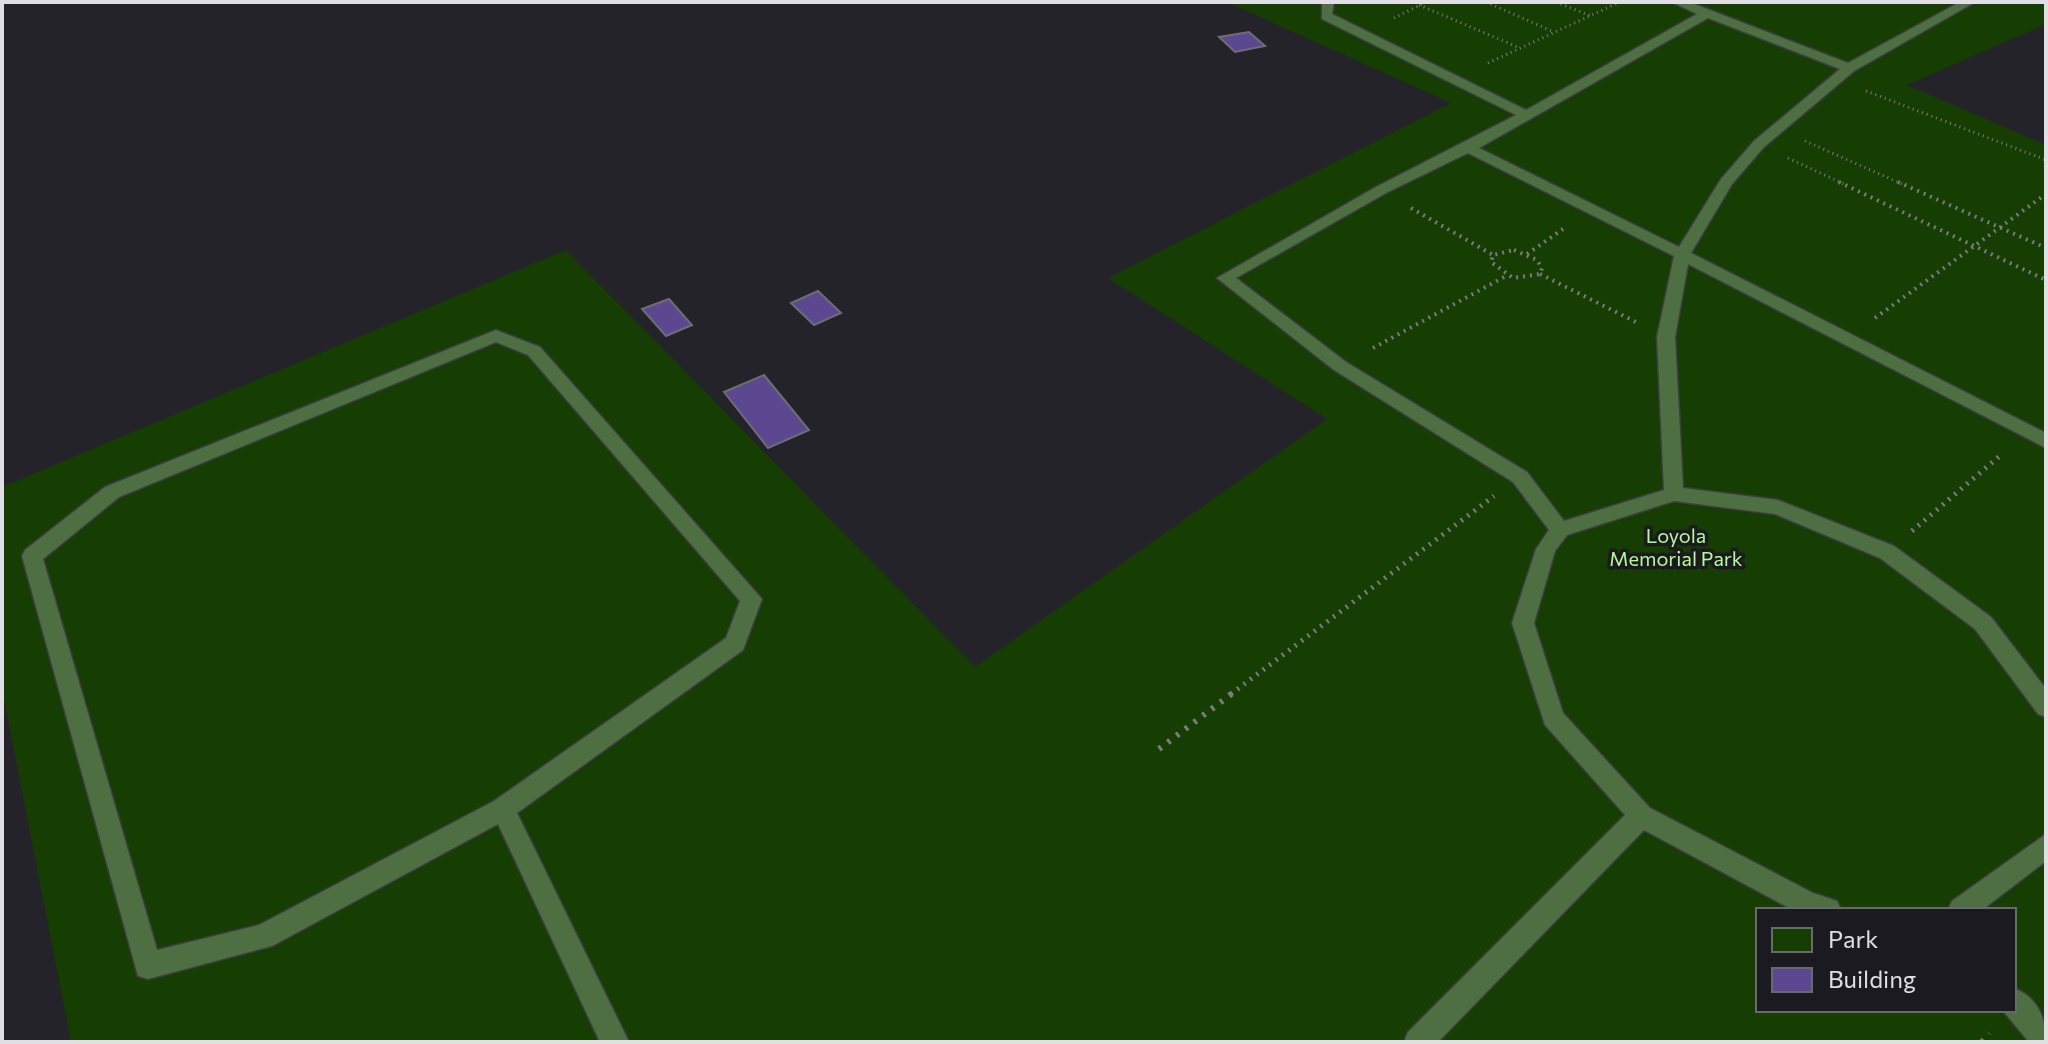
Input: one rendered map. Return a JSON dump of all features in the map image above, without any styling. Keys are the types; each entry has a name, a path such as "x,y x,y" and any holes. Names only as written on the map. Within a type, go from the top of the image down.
{"lane":[{"path":"1328,2 1326,16 1526,115"},
{"path":"1678,2 1849,68"},
{"path":"1674,494 1666,337 1682,255 1726,182 1759,144 1849,68 1969,2"},
{"path":"1560,530 1520,477 1340,366 1225,278 1381,190 1468,148 1707,13"},
{"path":"1468,148 1849,337 2046,441"},
{"path":"496,336 534,351 751,599 735,644 503,809 263,937 148,966 32,556 112,492 496,336"},
{"path":"1821,908 1808,904 1641,816 1553,718 1523,623 1546,549 1560,530 1674,494 1778,507 1887,552 1983,623 2046,707"},
{"path":"503,809 615,1042"},
{"path":"1418,1042 1641,816"},
{"path":"1964,908 2046,846"},
{"path":"2016,1004 2046,1041"}],"path":[{"path":"1486,2 1555,32"},
{"path":"1556,2 1591,16"},
{"path":"1451,80 1620,2"},
{"path":"1419,5 1520,48"},
{"path":"1835,79 2046,160"},
{"path":"1779,129 2046,248"},
{"path":"1759,144 2046,280"},
{"path":"1381,190 1493,255 1514,250 1527,254 1542,268 1540,274"},
{"path":"1849,337 2046,194"},
{"path":"1527,254 1589,210"},
{"path":"1493,255 1491,262 1506,276 1519,279 1540,274 1666,337"},
{"path":"1340,366 1506,276"},
{"path":"1887,552 2028,431"},
{"path":"1159,749 1520,477"}],"green space":[{"name":"Loyola Memorial Park","path":"2046,2 2046,24 1907,85 2046,145 2046,1042 71,1042 2,689 2,487 566,250 975,667 1327,419 1108,278 1451,103 1229,3"}],"building":[{"path":"1249,32 1265,46 1235,52 1219,37"},
{"path":"818,291 841,313 814,325 791,303"},
{"path":"669,299 692,325 666,336 642,309"},
{"path":"764,375 809,430 768,448 724,392"}]}
